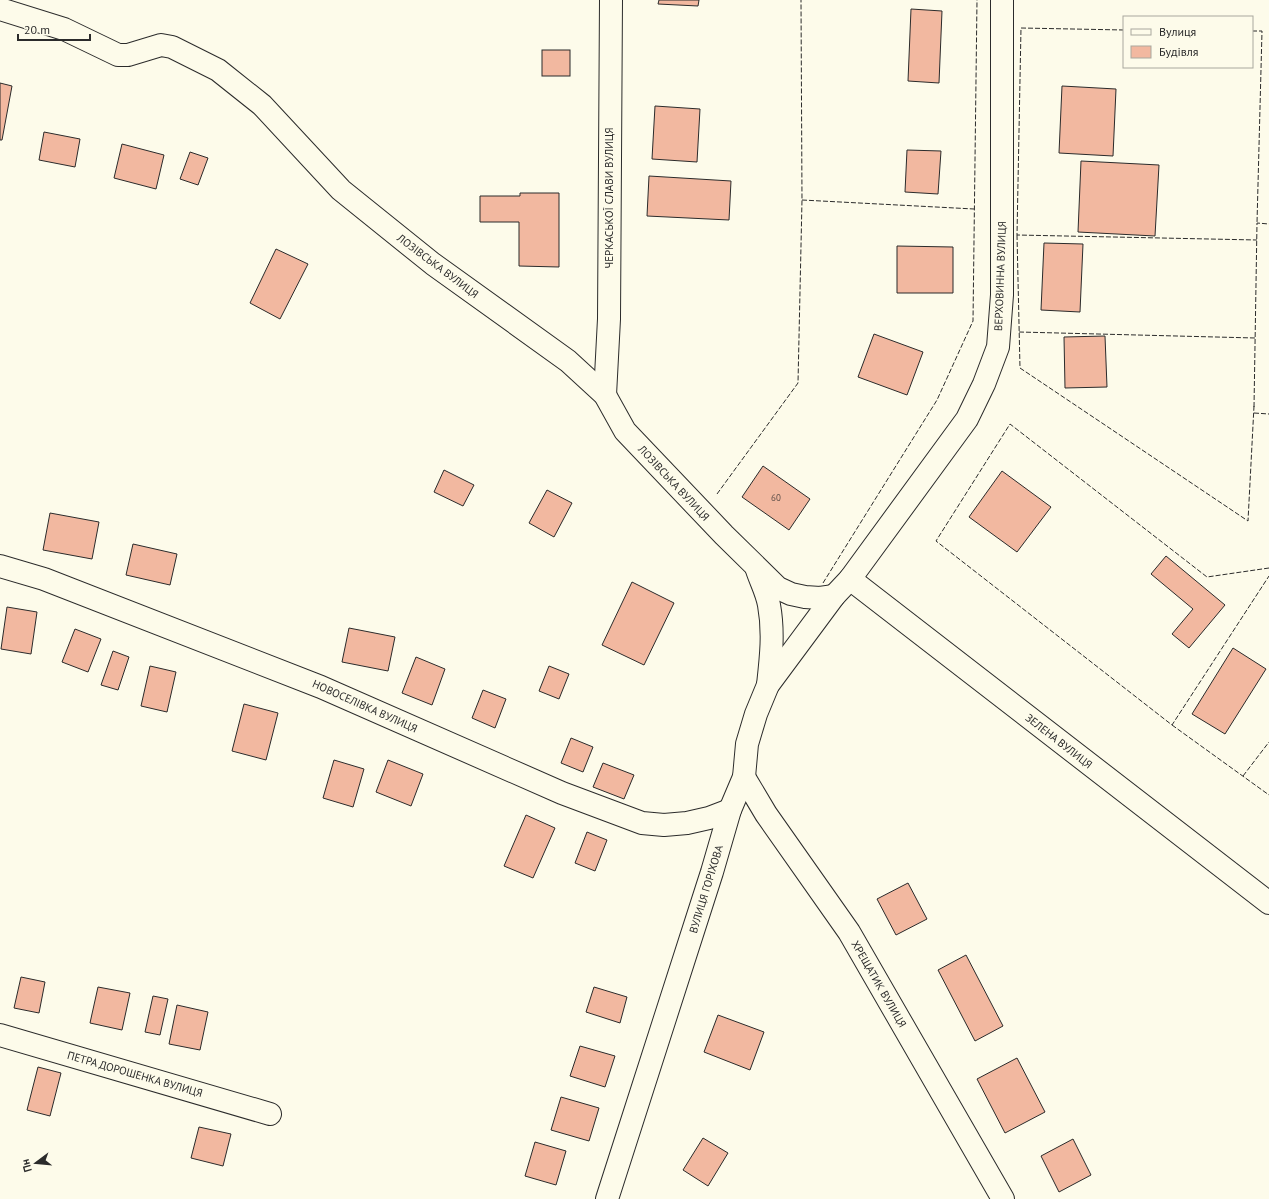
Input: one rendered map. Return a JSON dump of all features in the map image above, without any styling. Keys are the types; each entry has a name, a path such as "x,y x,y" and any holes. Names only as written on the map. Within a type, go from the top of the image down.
{"street":[{"name":"ЧЕРКАСЬКОЇ СЛАВИ ВУЛИЦЯ","path":"605,395 608,319 611,0"},
{"name":"ВЕРХОВИННА ВУЛИЦЯ","path":"834,596 850,579 966,418 984,384 998,346 1002,295 1002,0"},
{"name":"ЛОЗІВСЬКА ВУЛИЦЯ","path":"0,9 64,29 118,55 128,55 161,45 172,47 218,70 262,105 341,190 433,264 568,361 605,395 625,431 724,535 778,588 791,594 805,597 820,598 834,596"},
{"path":"755,565 766,596 772,624 772,646 768,685"},
{"name":"НОВОСЕЛІВКА ВУЛИЦЯ","path":"0,566 44,579 321,687 562,793 642,823 664,825 687,823 709,818 730,810"},
{"name":"ЗЕЛЕНА ВУЛИЦЯ","path":"850,579 1269,903"},
{"name":"ВУЛИЦЯ ГОРІХОВА","path":"607,1199 712,872 730,810 744,777 747,744 756,714 768,685 834,596"},
{"name":"ХРЕЩАТИК ВУЛИЦЯ","path":"744,777 766,814 849,932 1003,1199"},
{"name":"ПЕТРА ДОРОШЕНКА ВУЛИЦЯ","path":"0,1035 270,1114"}],"building":[{"path":"659,0 699,0 698,6 658,4"},
{"path":"911,9 942,11 939,83 908,81"},
{"path":"542,50 570,50 570,76 542,76"},
{"path":"0,83 12,86 2,140 0,140"},
{"path":"1062,86 1116,89 1113,156 1059,153"},
{"path":"655,106 700,109 697,162 652,159"},
{"path":"44,132 80,139 75,167 39,160"},
{"path":"122,144 164,155 156,189 114,178"},
{"path":"907,150 941,151 938,194 905,192"},
{"path":"190,152 208,158 198,185 180,179"},
{"path":"1081,161 1159,165 1155,236 1078,232"},
{"path":"649,176 731,181 729,220 647,216"},
{"path":"520,193 559,193 559,267 519,266 519,222 480,222 480,196 520,196"},
{"path":"1044,243 1083,244 1080,312 1041,310"},
{"path":"897,246 953,247 953,293 897,293"},
{"path":"276,249 308,264 280,319 250,303"},
{"path":"874,334 923,352 907,395 858,377"},
{"path":"1105,336 1107,387 1065,388 1064,337"},
{"path":"763,466 810,499 789,530 742,497"},
{"path":"444,470 474,485 463,506 434,492"},
{"path":"1002,471 1051,507 1017,552 969,517"},
{"path":"547,490 572,503 554,537 529,523"},
{"path":"50,513 99,522 92,559 43,550"},
{"path":"133,544 177,554 170,585 126,575"},
{"path":"1166,556 1225,605 1189,648 1172,634 1193,609 1151,574"},
{"path":"632,582 674,603 644,665 602,645"},
{"path":"7,607 37,612 31,654 1,649"},
{"path":"349,628 395,637 388,671 342,662"},
{"path":"75,629 101,639 88,672 62,662"},
{"path":"1233,648 1266,669 1225,734 1192,714"},
{"path":"113,651 129,657 118,690 101,685"},
{"path":"416,657 445,669 432,705 402,693"},
{"path":"150,666 176,672 167,712 141,706"},
{"path":"549,666 569,674 559,699 539,691"},
{"path":"483,690 506,699 495,728 472,718"},
{"path":"244,704 278,713 266,760 232,751"},
{"path":"571,738 593,747 583,772 561,763"},
{"path":"334,760 364,769 353,807 323,798"},
{"path":"388,760 423,774 411,806 376,792"},
{"path":"603,763 634,775 624,799 593,787"},
{"path":"526,815 555,828 533,878 504,866"},
{"path":"587,832 607,840 595,871 575,863"},
{"path":"908,883 927,919 896,935 877,899"},
{"path":"966,955 1003,1026 975,1041 938,970"},
{"path":"21,977 45,982 39,1013 14,1008"},
{"path":"98,987 130,993 122,1030 90,1023"},
{"path":"594,987 627,997 620,1023 586,1012"},
{"path":"153,996 168,999 160,1035 145,1032"},
{"path":"177,1005 208,1012 200,1050 169,1044"},
{"path":"718,1015 764,1032 750,1070 704,1052"},
{"path":"580,1046 615,1056 605,1087 570,1076"},
{"path":"1017,1058 1045,1112 1005,1133 977,1079"},
{"path":"38,1067 61,1073 50,1116 27,1110"},
{"path":"561,1097 599,1108 589,1141 551,1130"},
{"path":"199,1127 231,1134 223,1166 191,1158"},
{"path":"703,1138 728,1153 708,1186 683,1170"},
{"path":"1073,1139 1091,1175 1059,1192 1041,1156"},
{"path":"535,1142 566,1151 556,1185 525,1176"}],"fence":[{"path":"717,494 798,383 802,200 801,0"},
{"path":"823,583 937,400 973,321 977,0"},
{"path":"1123,30 1021,28 1017,235 1257,240"},
{"path":"1253,31 1262,31 1257,223"},
{"path":"802,200 974,209"},
{"path":"1254,407 1257,223 1269,224"},
{"path":"1017,235 1020,368 1248,521 1254,406"},
{"path":"1019,332 1255,338"},
{"path":"1254,413 1269,414"},
{"path":"1269,568 1207,577 1010,424 936,541 1172,725 1269,576"},
{"path":"1172,725 1269,795"},
{"path":"1243,776 1269,742"}]}
